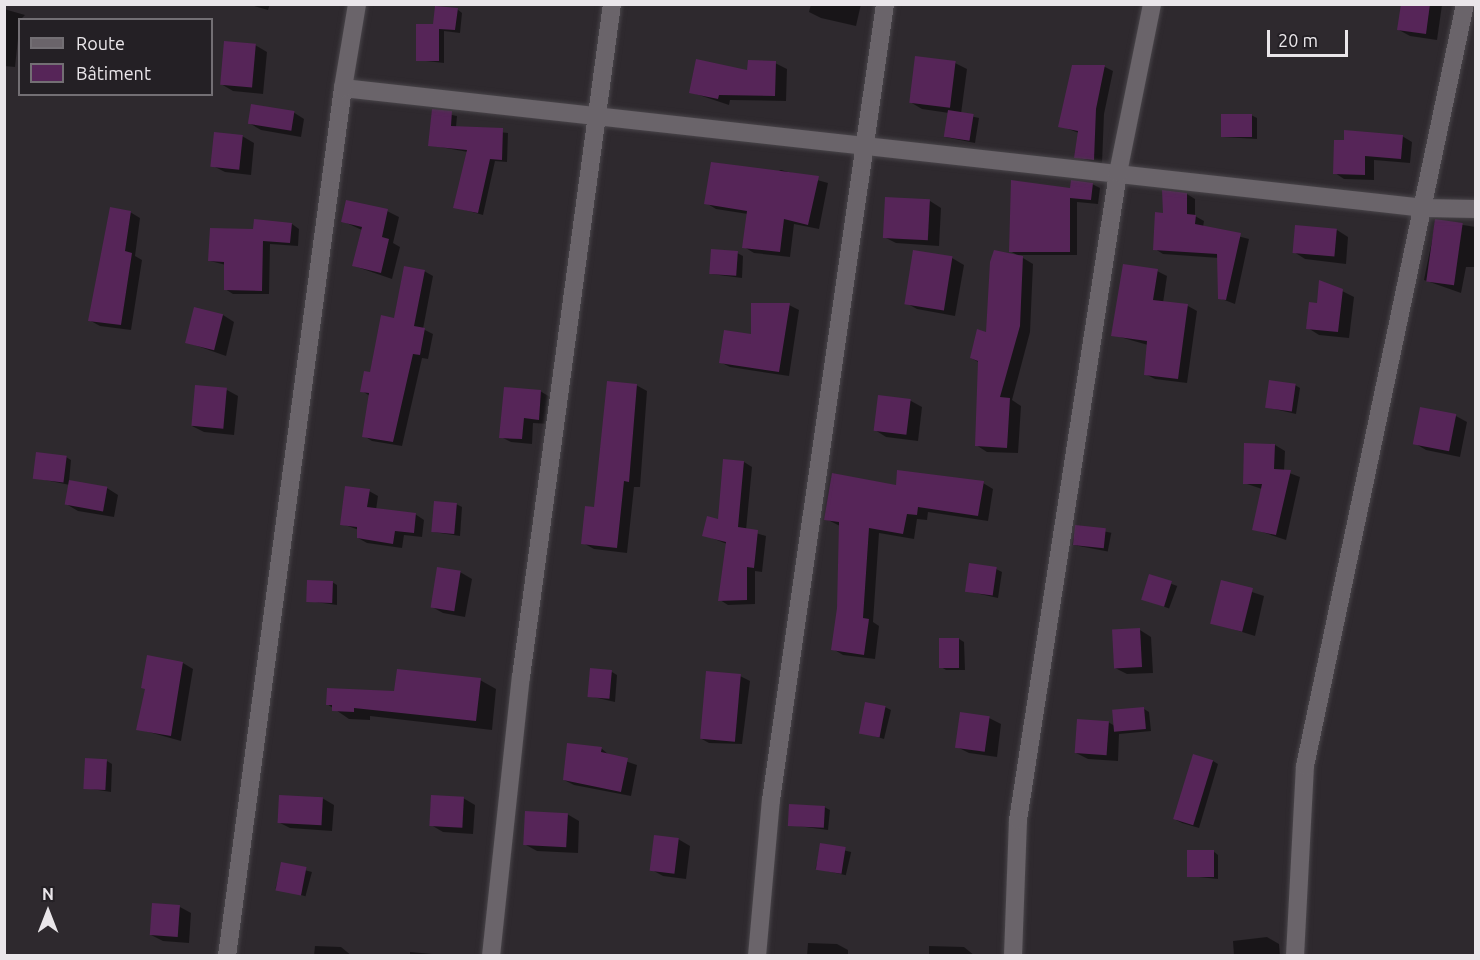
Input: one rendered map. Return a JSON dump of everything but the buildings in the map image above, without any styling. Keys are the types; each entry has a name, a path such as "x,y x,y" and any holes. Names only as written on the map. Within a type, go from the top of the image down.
{"street":[{"path":"227,956 343,88 357,4"},
{"path":"491,956 521,677 595,113 612,4"},
{"path":"758,956 771,800 862,146 885,4"},
{"path":"1013,956 1018,820 1118,173 1152,4"},
{"path":"1295,956 1305,765 1466,4"},
{"path":"343,88 595,113 862,146 1424,207 1476,209"}]}
